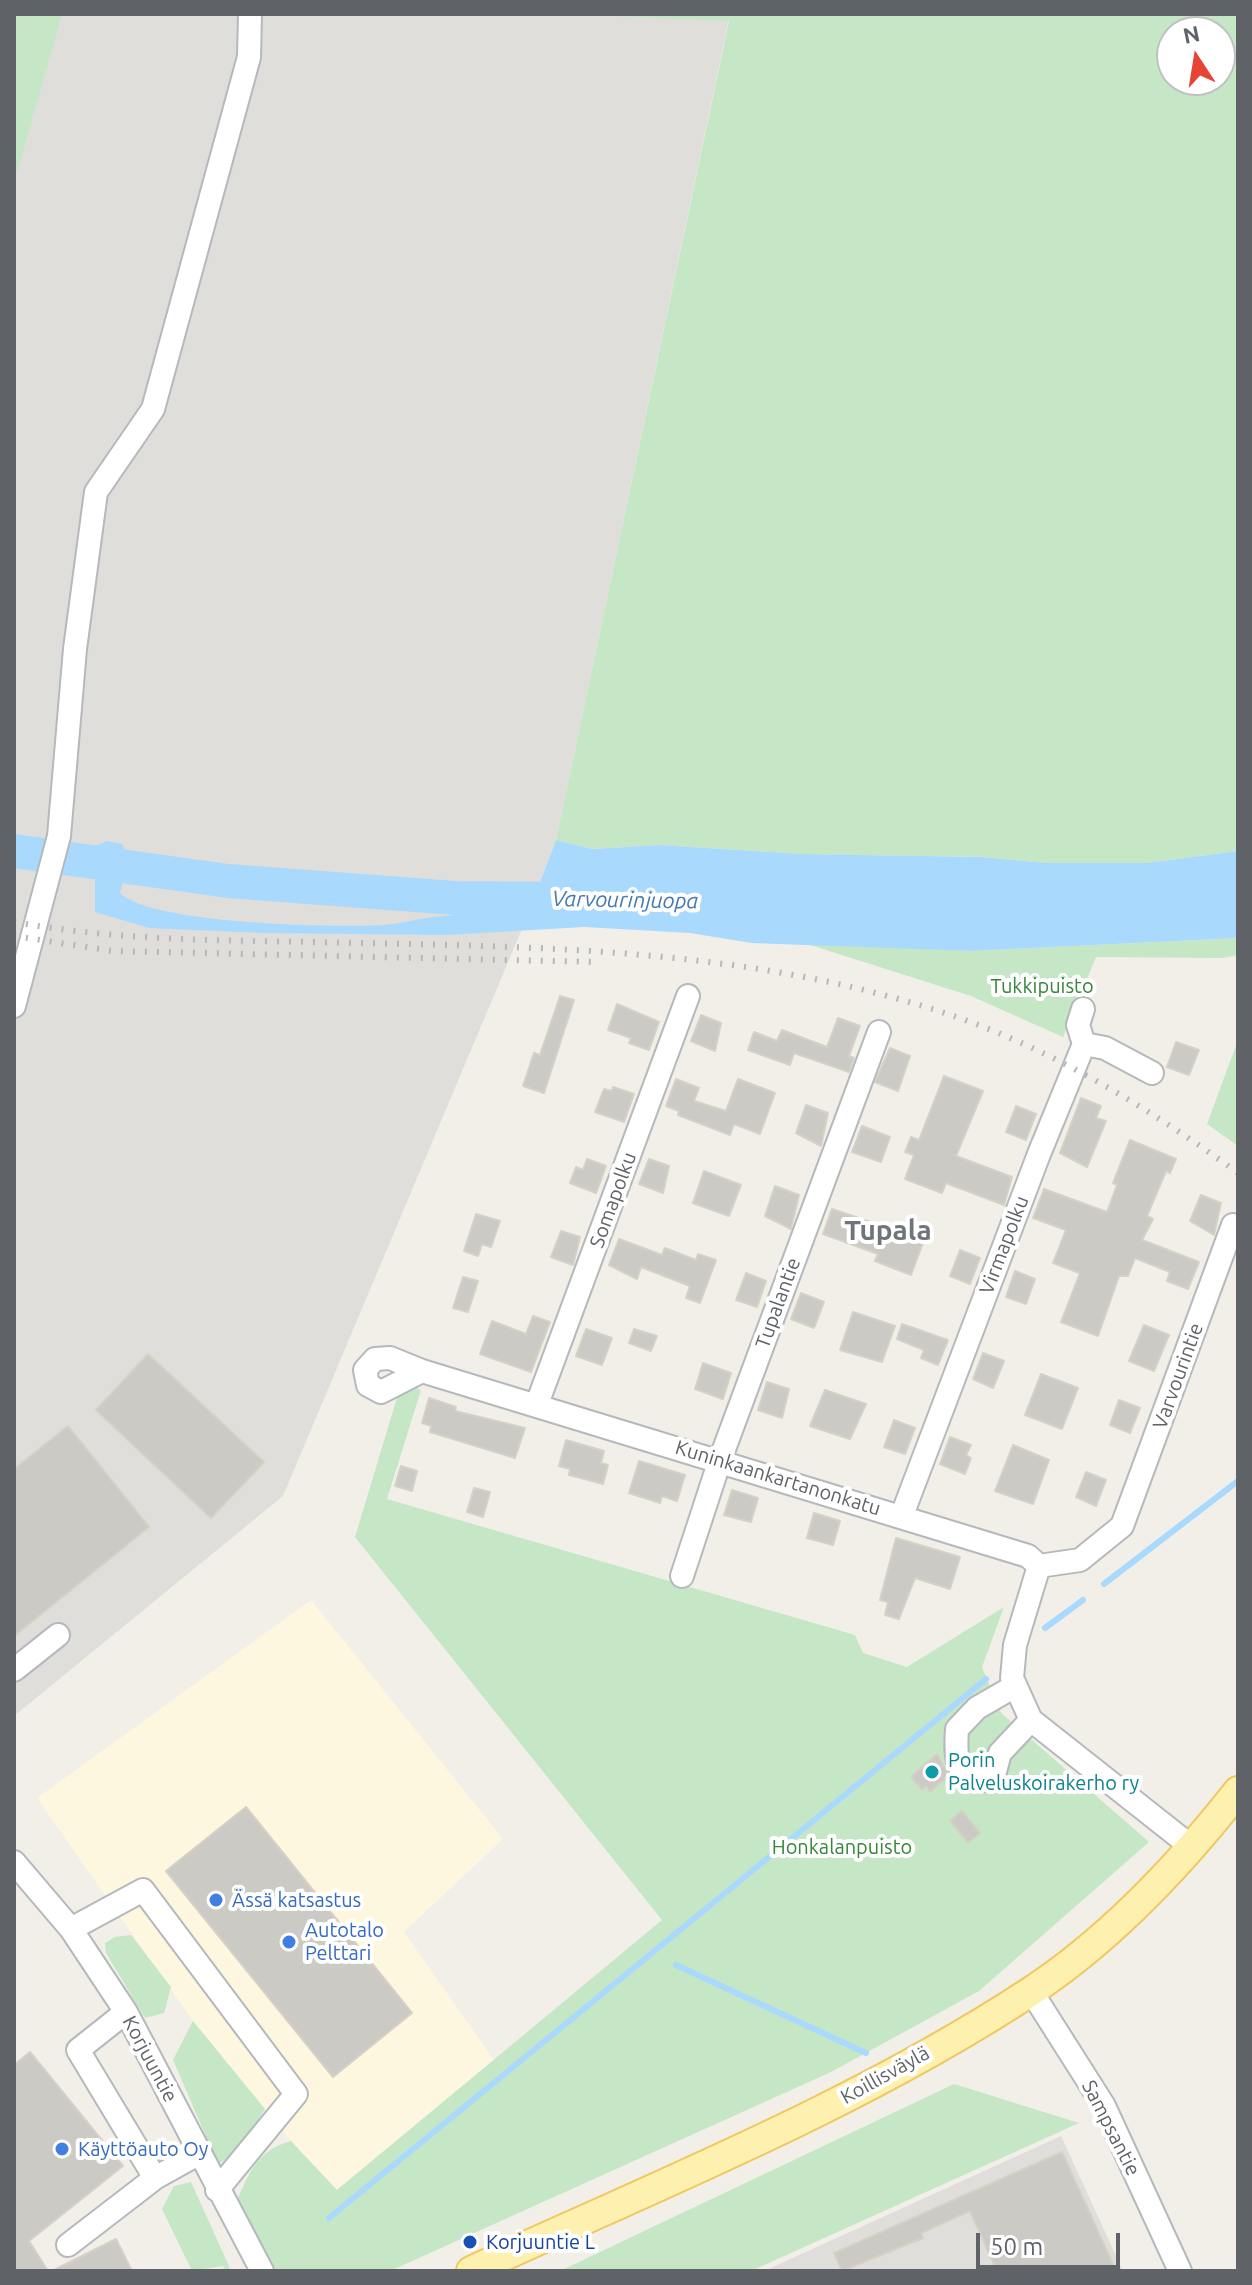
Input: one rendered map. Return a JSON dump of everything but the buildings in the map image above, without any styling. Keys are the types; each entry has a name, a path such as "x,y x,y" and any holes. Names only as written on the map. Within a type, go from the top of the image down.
{"main road":[{"name":"Koillisväylä","path":"471,2271 869,2087 1031,1991 1119,1922 1193,1848 1238,1791"}],"street":[{"path":"14,1006 59,836 75,649 96,492 153,409 249,57 250,14"},
{"name":"Somapolku","path":"537,1404 688,996"},
{"path":"1083,1009 1078,1025 1084,1044 1105,1048 1152,1073"},
{"name":"Tupalantie","path":"682,1576 720,1460 879,1032"},
{"name":"Virmapolku","path":"902,1515 1084,1044"},
{"name":"Varvourintie","path":"1039,1566 1080,1560 1122,1526 1233,1225"},
{"name":"Kuninkaankartanonkatu","path":"422,1371 902,1515 1028,1556 1039,1566"},
{"path":"1039,1566 1015,1645 1012,1678 1031,1720 1193,1848"},
{"path":"14,1670 58,1635"},
{"path":"1015,1686 977,1708 957,1729 955,1758 966,1776 978,1782 993,1779 1000,1753 1031,1720"},
{"name":"Korjuuntie","path":"14,1862 71,1929 126,2012 262,2271"},
{"path":"71,1929 143,1890 296,2094 217,2190"},
{"name":"Sampsantie","path":"1031,1991 1104,2106 1180,2271"},
{"path":"126,2012 78,2050 155,2178"},
{"path":"68,2245 155,2178 200,2153"}],"shaded area":[{"path":"14,14 730,14 556,840 522,929 283,1496 14,1716"},
{"path":"311,1600 503,1839 404,1932 494,2060 336,2190 291,2141 193,2021 37,1798"},
{"path":"1061,2136 1123,2271 764,2271"}],"green space":[{"path":"14,14 62,14 14,183"},
{"path":"568,14 1238,14 1238,851 1147,863 1046,863 982,857 803,854 659,845 592,849 556,840 729,21"},
{"name":"Tukkipuisto","path":"1238,938 1238,955 1222,958 1096,957 1063,1037 971,996 804,943 971,951"},
{"path":"1238,1040 1238,1146 1207,1124"},
{"name":"Honkalanpuisto","path":"402,1381 421,1390 387,1499 855,1635 863,1653 907,1667 1004,1607 982,1667 1001,1713 1149,1842 979,1991 831,2072 390,2271 272,2271 234,2208 261,2158 279,2145 291,2141 337,2190 662,1920 355,1537"},
{"path":"131,1935 171,1987 164,2013 145,2018 106,1953 105,1943 115,1937"},
{"path":"193,2021 265,2109 236,2154 218,2164 173,2060"},
{"path":"954,2084 1079,2123 751,2271 560,2271"},
{"path":"191,2182 230,2271 225,2271 223,2266 192,2271 162,2209 174,2186"}],"water":[{"path":"40,837 82,847 106,841 122,844 128,857 120,893 138,903 204,918 326,926 383,925 432,917 529,911 556,840 592,849 659,845 803,854 982,857 1046,863 1147,863 1238,851 1238,938 971,951 752,943 690,933 584,927 447,935 149,928 95,912 95,878 14,860 14,840"}],"waterway":[{"name":"Varvourinjuopa","path":"14,851 228,881 455,898 578,899"},
{"path":"1104,1584 1238,1481"},
{"path":"1045,1628 1083,1600"},
{"path":"329,2218 986,1679"},
{"path":"676,1965 866,2053"}],"railway":[{"path":"14,922 145,937 579,950 720,963 790,974 929,1008 1011,1039 1129,1100 1238,1173"},
{"path":"14,936 113,951 596,962"}],"place":[{"name":"Porin Palveluskoirakerho ry","path":"932,1772"},
{"name":"Ässä katsastus","path":"216,1900"},
{"name":"Autotalo Pelttari","path":"289,1942"},
{"name":"Käyttöauto Oy","path":"62,2149"},
{"name":"Korjuuntie L","path":"470,2242"}],"district":[{"name":"Tupala","path":"888,1231"}]}
